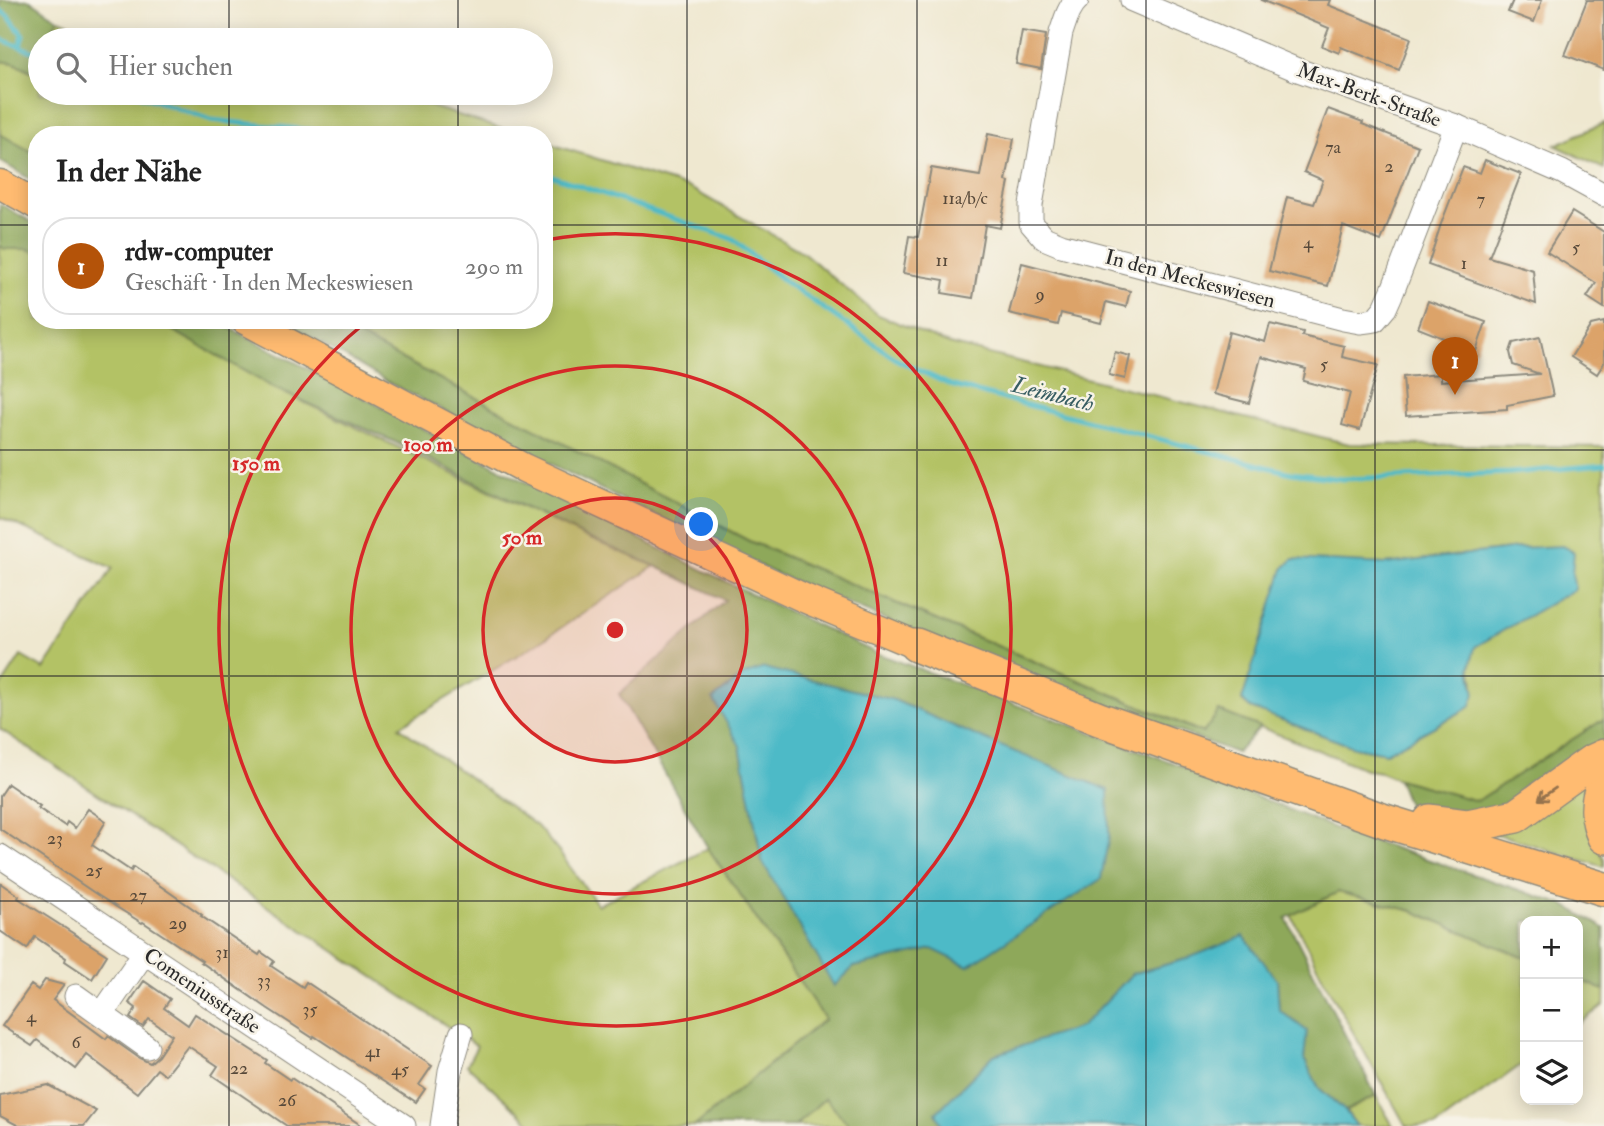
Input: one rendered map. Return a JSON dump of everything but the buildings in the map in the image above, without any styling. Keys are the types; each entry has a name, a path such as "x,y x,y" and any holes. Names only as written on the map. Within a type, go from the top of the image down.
{"highway":[{"path":"916,645 1100,719 1385,821 1590,885 1604,897"},
{"path":"1385,821 1434,821 1468,826 1516,816 1591,762 1604,756"},
{"path":"1604,783 1598,795 1599,825 1604,837"}],"main road":[{"path":"0,184 28,200"},
{"path":"262,329 524,468 804,598 916,645"}],"street":[{"name":"In den Meckeswiesen","path":"1077,0 1061,33 1031,205 1031,223 1044,238 1061,244 1343,319 1360,322 1375,320 1385,308 1393,290 1456,126"},
{"name":"Max-Berk-Straße","path":"1132,0 1295,69 1456,126 1562,172 1604,195"},
{"name":"Comeniusstraße","path":"0,856 404,1126"},
{"path":"102,1014 144,953"},
{"path":"76,996 147,1047"},
{"path":"442,1126 450,1070 461,1034"}],"green space":[{"path":"0,0 30,0 58,19 53,28 28,28 28,69 0,61"},
{"path":"59,19 81,28 53,28"},
{"path":"0,61 14,63 28,70 28,105 427,105 493,126 28,126 28,150 0,134"},
{"path":"1604,123 1604,169 1555,145"},
{"path":"0,134 28,150 28,178 0,161"},
{"path":"553,145 690,188 804,253 876,314 949,344 1349,444 1604,447 1604,719 1477,801 1368,770 1219,711 1204,733 749,541 346,329 553,329","holes":["1518,548 1563,596 1474,647 1470,668 1474,682 1470,707 1386,753 1354,747 1250,708 1242,701 1293,560 1386,564"]},
{"path":"0,204 28,220 28,249 5,249 0,246"},
{"path":"0,246 5,249 28,248 28,329 171,329 274,388 581,535 655,566 538,643 399,727 537,826 598,905 708,848 825,1019 695,1126 534,1126 467,1065 477,1046 0,729 0,688 21,656 44,669 113,568 0,517"},
{"path":"171,329 231,329 514,476 876,653 1179,765 1334,828 1564,905 1604,928 1604,990 1583,981 1583,916 1520,916 1520,956 1413,911 1338,892 1286,918 1376,1096 1345,1111 1319,1088 1304,1059 1306,1031 1279,1010 1277,980 1186,959 1132,974 1081,1027 994,1055 936,1113 942,1126 850,1126 825,1098 795,1126 695,1126 825,1019 708,848 619,694 725,600 655,566 581,535 395,442 274,388","holes":["894,700 974,735 932,949 854,967 762,861 740,746"]},
{"path":"297,329 346,329 749,541 1203,733 1219,711 1260,727 1237,753 961,651 772,572 395,386"},
{"path":"1604,719 1604,745 1515,809 1469,814 1409,807 1398,779 1477,801"},
{"path":"1602,763 1590,829 1604,859 1604,867 1488,831"},
{"path":"1338,892 1413,911 1520,956 1520,1066 1436,1126 1406,1126 1326,984 1291,915"},
{"path":"1583,981 1604,990 1604,1005 1583,1020"},
{"path":"1376,1096 1393,1126 1357,1126 1346,1111"},
{"path":"825,1098 850,1126 795,1126"}],"water":[{"path":"1562,546 1574,552 1572,574 1575,589 1475,647 1470,668 1475,694 1470,707 1386,753 1354,747 1250,708 1242,700 1283,569 1293,559 1386,564 1518,548"},
{"path":"764,668 894,700 1108,790 1109,836 1101,879 968,966 932,949 854,967 834,986 762,861 740,746 713,699 744,675"},
{"path":"1244,936 1277,980 1279,1010 1307,1031 1304,1059 1319,1088 1345,1111 1357,1126 942,1126 936,1113 994,1055 1081,1027 1132,974 1186,959"}],"waterway":[{"path":"0,10 23,35 20,46"},
{"name":"Leimbach","path":"0,39 28,50"},
{"name":"Leimbach","path":"168,105 211,120 270,126"},
{"name":"Leimbach","path":"553,176 732,239 787,283 899,361 950,385 1291,473 1342,479 1510,473 1604,465"}],"place":[{"name":"rdw-computer","path":"1455,395"}]}
